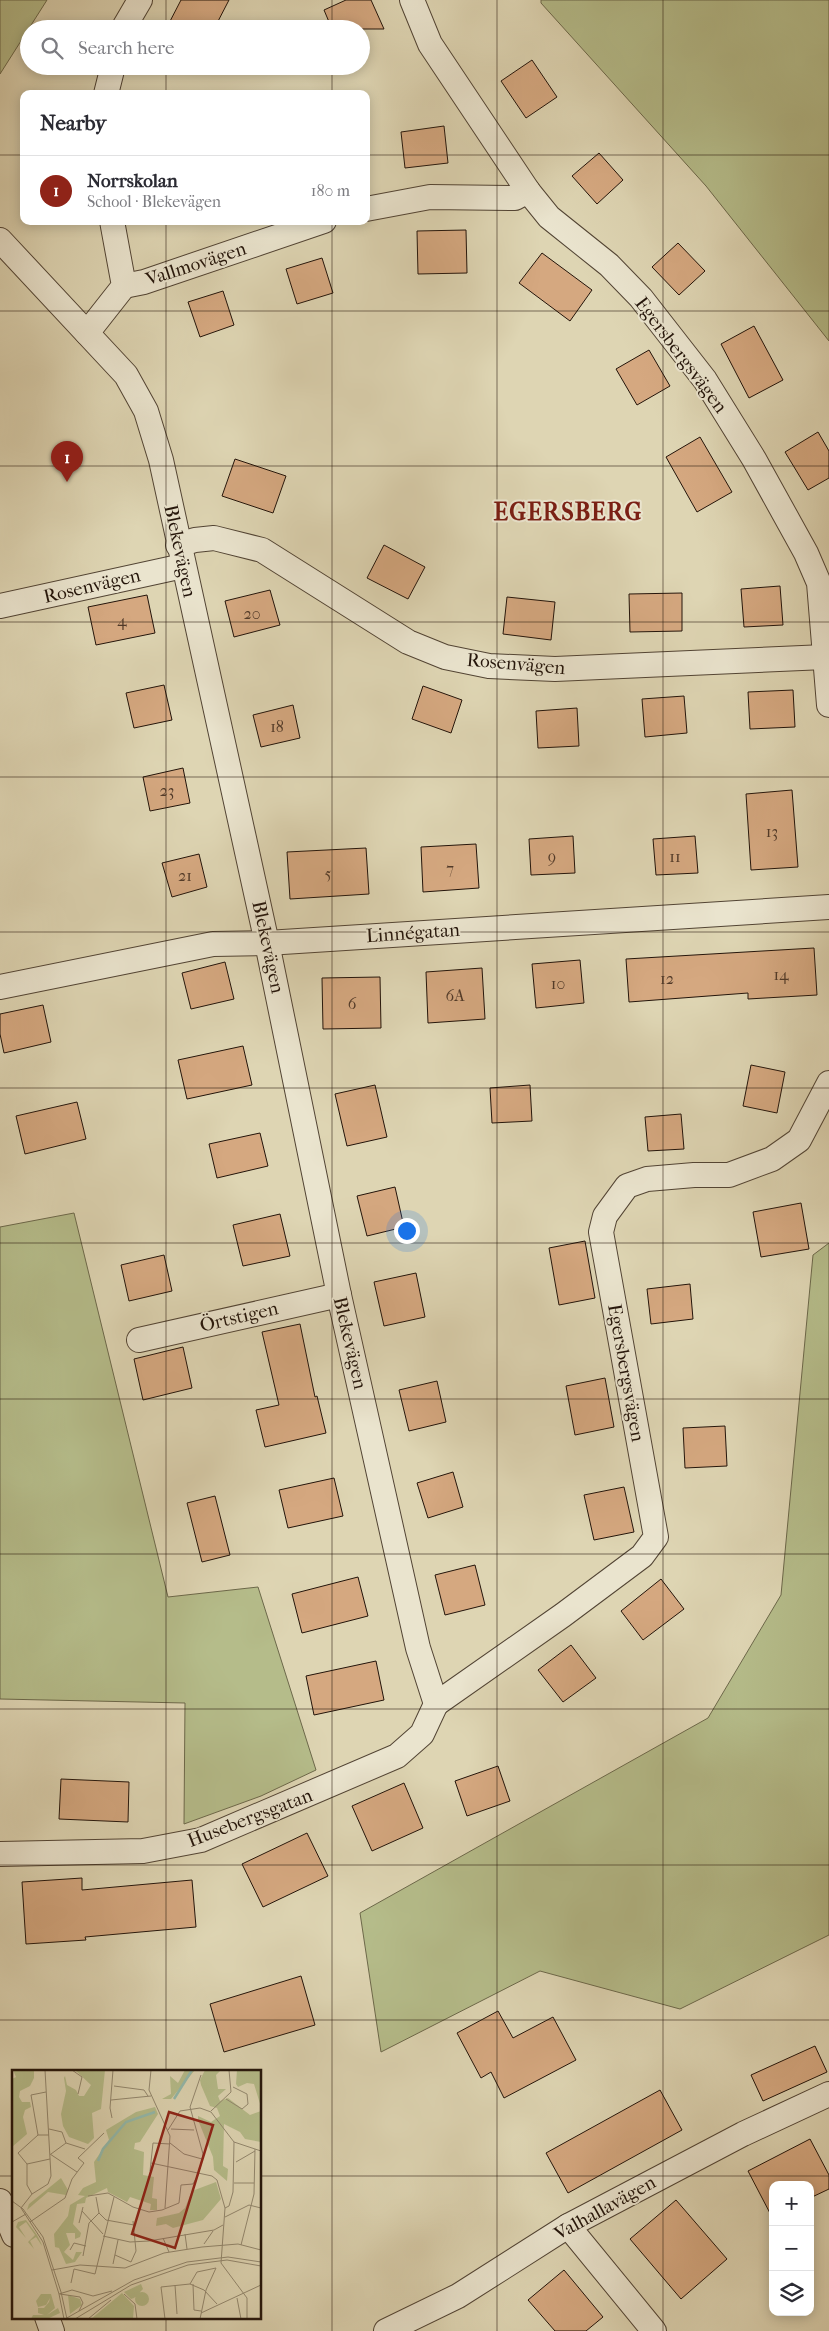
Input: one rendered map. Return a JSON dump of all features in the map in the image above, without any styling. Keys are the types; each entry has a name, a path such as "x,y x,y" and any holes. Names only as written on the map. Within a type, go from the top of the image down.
{"street":[{"path":"128,20 140,0"},
{"name":"Egersbergsvägen","path":"412,0 430,44 528,191 549,217 609,266 641,298 705,380 754,459 806,552 819,583 829,705"},
{"path":"107,90 111,75"},
{"path":"370,208 430,197 515,198 528,191"},
{"path":"87,333 124,286 113,225"},
{"name":"Vallmovägen","path":"124,286 144,282 312,225"},
{"name":"Blekevägen","path":"0,240 126,375 146,411 161,460 268,942 339,1294 418,1648 436,1704"},
{"name":"Rosenvägen","path":"0,606 181,555 195,540 214,538 262,550 408,642 445,657 489,666 556,669 825,657"},
{"name":"Linnégatan","path":"0,987 213,944 829,906"},
{"name":"Egersbergsvägen","path":"436,1704 563,1615 642,1556 656,1537 601,1232 605,1216 627,1186 648,1179 694,1175 729,1175 772,1159 800,1140 829,1084"},
{"name":"Örtstigen","path":"139,1340 339,1294"},
{"name":"Husebergsgatan","path":"0,1854 143,1851 201,1840 397,1756 422,1734 436,1704"},
{"name":"Valhallavägen","path":"386,2331 458,2296 568,2226 743,2134 829,2094"},
{"path":"0,2201 12,2231"},
{"path":"568,2226 654,2331"},
{"path":"47,2318 52,2331"}],"green space":[{"path":"0,0 47,0 34,20 20,20 20,43 0,74"},
{"path":"541,0 829,0 829,341 706,186 541,3"},
{"path":"74,1213 168,1597 258,1587 316,1770 261,1796 184,1824 185,1703 0,1699 0,1227"},
{"path":"829,1243 829,1935 680,2009 540,1971 381,2052 360,1913 708,1718 781,1595 813,1255"}],"building":[{"path":"181,0 229,0 219,20 171,20"},
{"path":"346,0 371,0 384,29 370,29 370,20 328,20 324,10"},
{"path":"532,60 557,97 526,118 501,81"},
{"path":"444,126 448,163 405,168 401,132"},
{"path":"599,153 623,180 597,204 572,176"},
{"path":"466,230 467,273 418,274 417,231"},
{"path":"678,243 705,271 679,295 652,267"},
{"path":"542,253 592,290 570,321 519,283"},
{"path":"322,258 333,293 297,304 286,269"},
{"path":"223,291 234,325 200,337 188,302"},
{"path":"754,326 783,380 749,398 721,344"},
{"path":"649,350 670,386 637,405 616,369"},
{"path":"818,432 829,451 829,478 808,490 785,452"},
{"path":"700,437 732,492 697,512 666,457"},
{"path":"235,459 286,476 273,513 222,496"},
{"path":"384,545 425,567 408,599 367,578"},
{"path":"780,586 783,625 744,627 741,589"},
{"path":"270,590 280,625 234,637 225,601"},
{"path":"682,593 682,631 630,632 629,594"},
{"path":"147,595 155,633 96,645 88,607"},
{"path":"507,597 555,602 551,640 503,634"},
{"path":"164,685 172,720 134,728 126,693"},
{"path":"423,686 462,700 451,733 412,719"},
{"path":"793,690 795,727 750,729 748,692"},
{"path":"684,696 687,733 645,737 642,699"},
{"path":"293,705 300,738 261,747 253,715"},
{"path":"577,708 579,746 538,748 536,711"},
{"path":"183,768 190,803 150,811 143,777"},
{"path":"792,790 798,867 751,870 746,794"},
{"path":"573,836 575,873 531,875 529,839"},
{"path":"695,836 698,873 656,875 653,839"},
{"path":"476,844 479,888 423,892 421,847"},
{"path":"366,848 369,894 290,899 287,852"},
{"path":"199,854 207,887 172,897 162,863"},
{"path":"814,948 817,995 748,999 748,993 629,1002 626,959"},
{"path":"580,960 584,1003 536,1008 532,964"},
{"path":"225,962 234,999 191,1009 182,973"},
{"path":"482,968 485,1019 428,1023 426,972"},
{"path":"380,977 381,1028 323,1029 322,978"},
{"path":"43,1005 51,1042 4,1053 0,1034 0,1014"},
{"path":"243,1046 252,1085 187,1099 178,1060"},
{"path":"751,1065 785,1072 777,1113 743,1106"},
{"path":"375,1085 387,1137 347,1146 335,1094"},
{"path":"530,1085 532,1121 492,1123 490,1088"},
{"path":"77,1102 86,1139 25,1154 16,1116"},
{"path":"681,1114 684,1149 648,1151 645,1117"},
{"path":"260,1133 268,1166 217,1178 209,1144"},
{"path":"395,1187 404,1227 367,1236 357,1196"},
{"path":"801,1203 809,1249 761,1257 753,1212"},
{"path":"280,1214 290,1256 243,1266 233,1225"},
{"path":"585,1241 595,1298 559,1305 549,1248"},
{"path":"164,1255 172,1291 129,1301 121,1265"},
{"path":"416,1273 425,1317 384,1326 374,1282"},
{"path":"690,1284 693,1319 651,1324 647,1289"},
{"path":"300,1324 315,1397 317,1396 326,1433 265,1447 256,1410 279,1405 262,1332"},
{"path":"183,1347 192,1388 143,1400 134,1359"},
{"path":"605,1378 614,1427 575,1435 566,1386"},
{"path":"437,1381 446,1422 409,1431 399,1390"},
{"path":"725,1426 727,1466 685,1468 683,1428"},
{"path":"453,1472 463,1507 428,1518 417,1483"},
{"path":"334,1478 343,1516 288,1528 279,1490"},
{"path":"624,1487 634,1532 594,1540 584,1495"},
{"path":"215,1496 230,1555 202,1562 187,1503"},
{"path":"475,1565 485,1605 445,1615 435,1575"},
{"path":"358,1577 368,1616 302,1633 292,1594"},
{"path":"661,1579 684,1609 643,1640 621,1611"},
{"path":"571,1645 596,1678 563,1702 538,1670"},
{"path":"376,1661 384,1700 314,1715 306,1676"},
{"path":"498,1766 510,1801 467,1816 455,1781"},
{"path":"61,1779 129,1782 128,1822 59,1819"},
{"path":"404,1783 423,1828 372,1851 352,1806"},
{"path":"307,1833 328,1876 263,1907 242,1864"},
{"path":"82,1878 82,1890 192,1880 196,1927 85,1937 86,1940 26,1944 22,1882"},
{"path":"301,1976 315,2025 224,2052 210,2004"},
{"path":"498,2011 513,2038 553,2017 576,2060 504,2098 491,2072 481,2078 457,2033"},
{"path":"815,2046 827,2072 763,2101 751,2075"},
{"path":"660,2090 682,2130 568,2193 546,2153"},
{"path":"810,2139 829,2175 829,2189 814,2196 814,2181 769,2181 769,2211 748,2171"},
{"path":"676,2200 727,2259 681,2299 630,2239"},
{"path":"564,2270 603,2317 586,2331 555,2331 528,2300"}],"place":[{"name":"Norrskolan","path":"67,482"}],"district":[{"name":"EGERSBERG","path":"568,512"}]}
